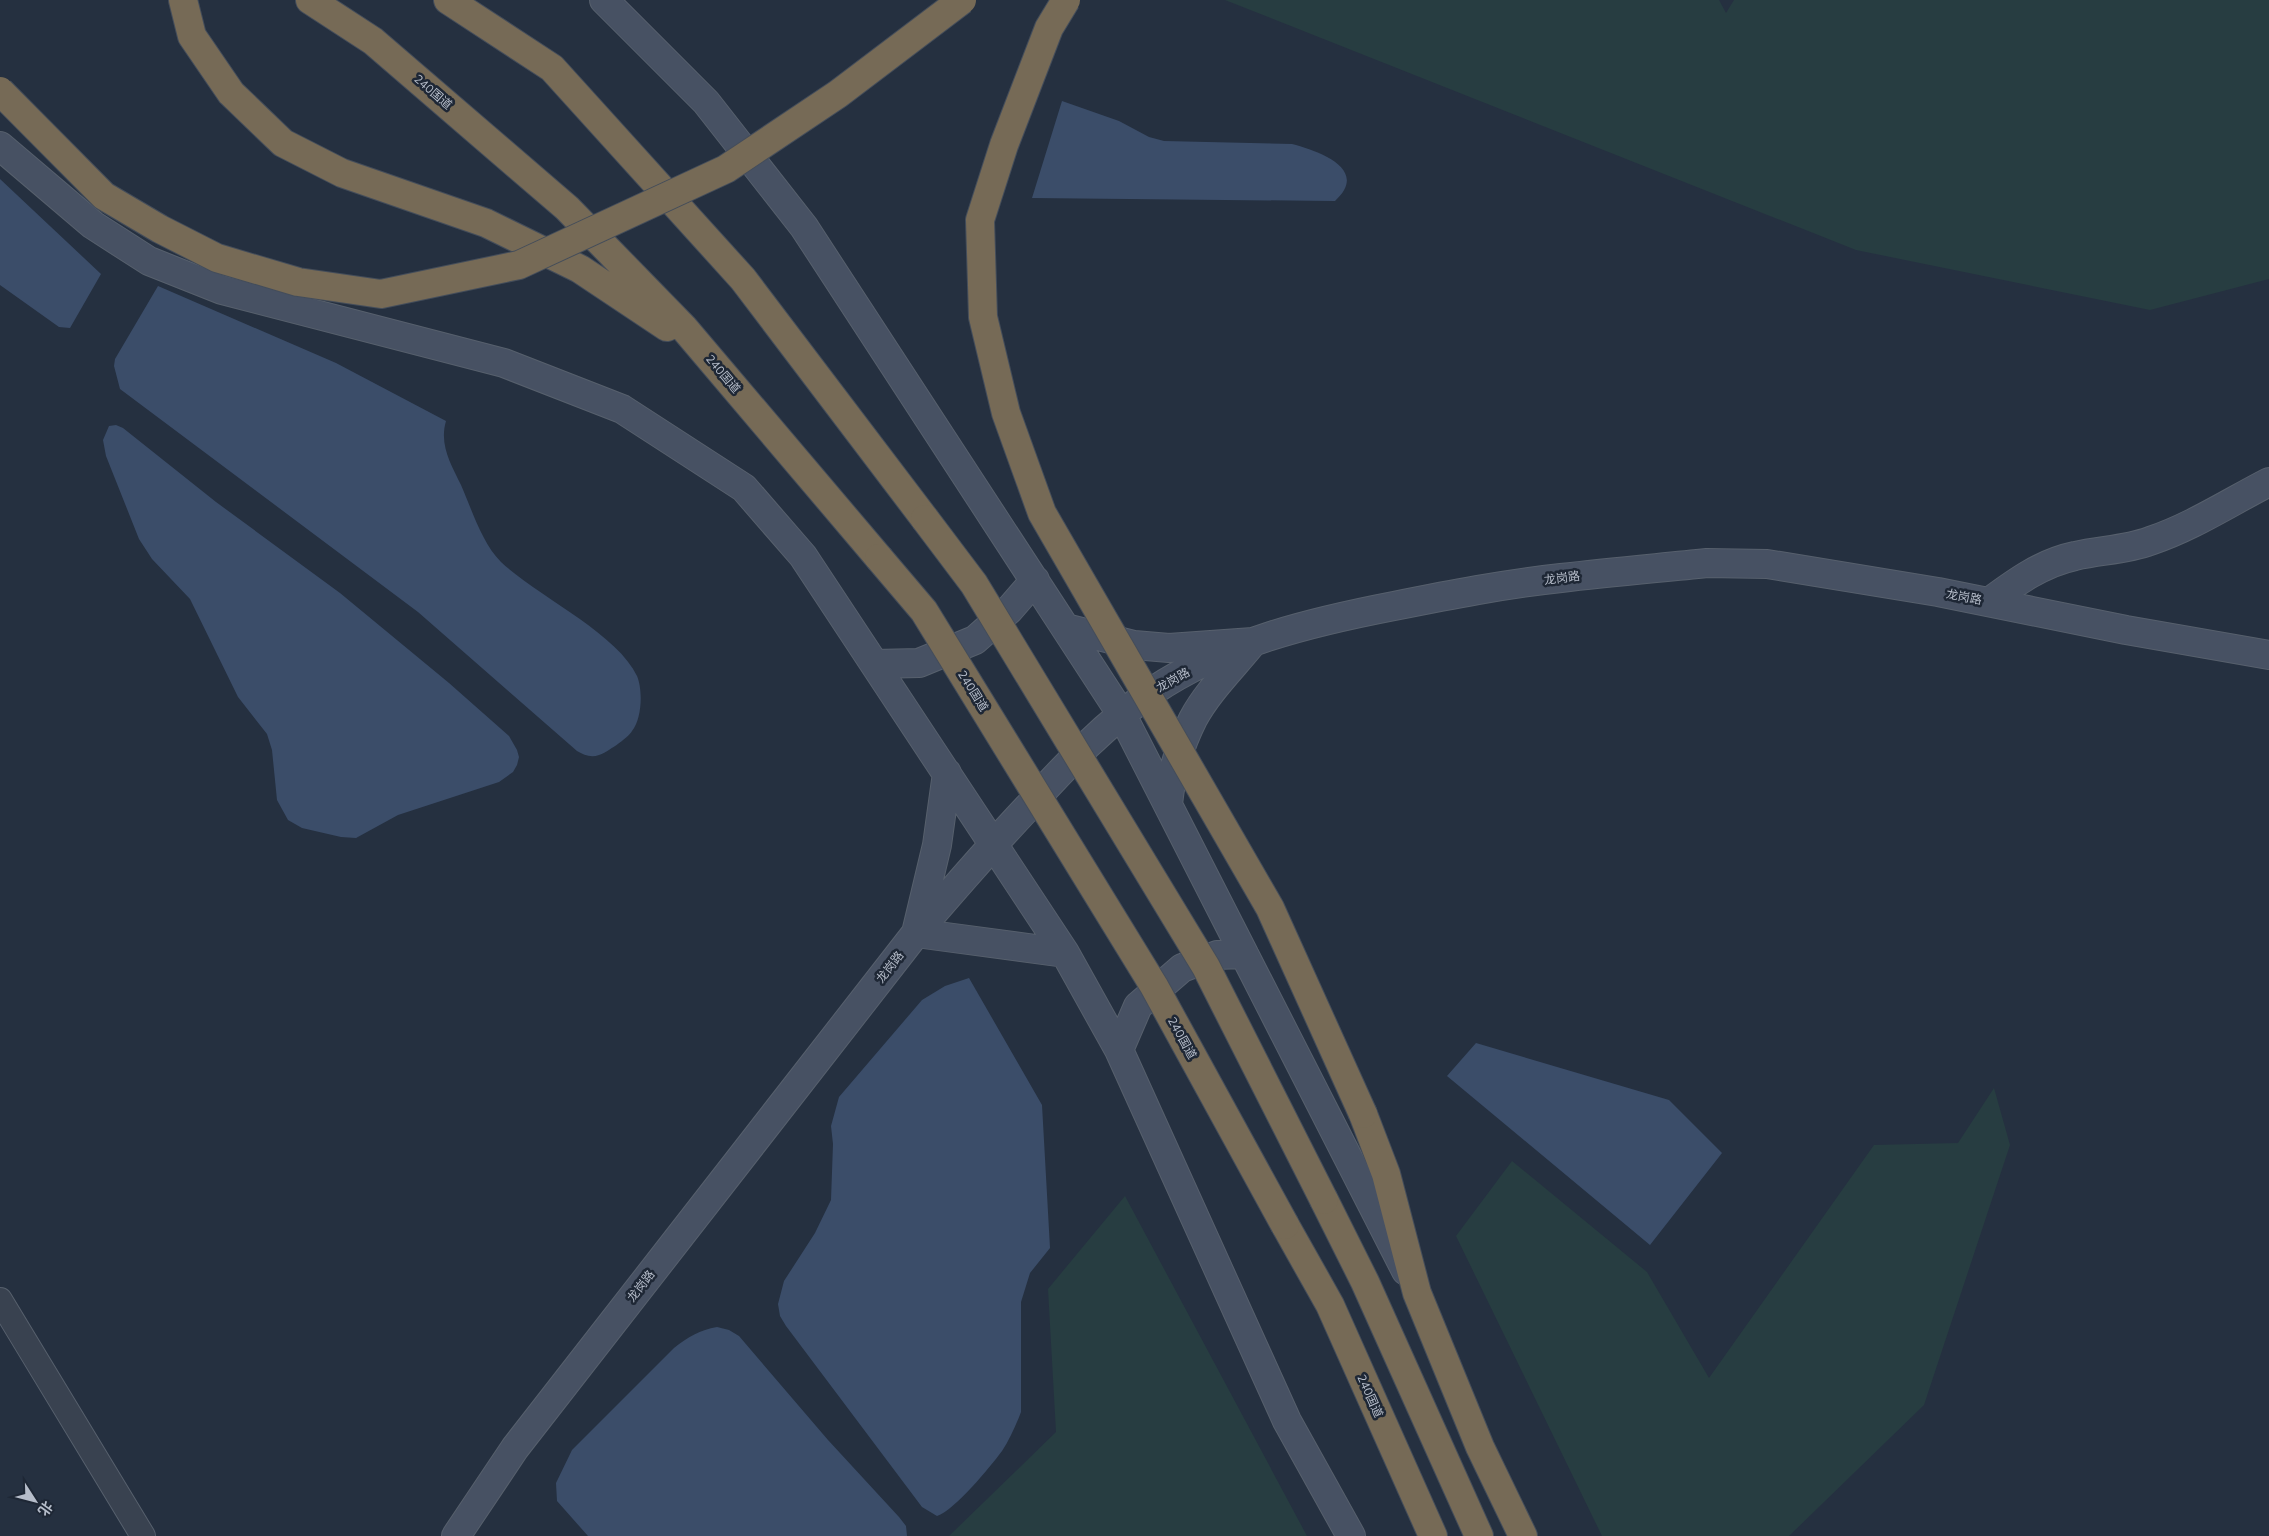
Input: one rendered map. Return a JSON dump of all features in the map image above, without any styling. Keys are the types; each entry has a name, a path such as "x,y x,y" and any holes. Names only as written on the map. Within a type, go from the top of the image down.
{"highway":[{"path":"183,0 192,36 225,85 231,93 283,142 342,172 486,223 580,269 704,352"},
{"name":"240国道","path":"310,0 373,41 567,208 677,320 924,611 1149,978 1330,1305 1433,1536"},
{"path":"448,0 552,68 744,279 974,584 1206,967 1365,1282 1479,1536"},
{"path":"0,91 104,196 160,229 217,258 298,282 381,294 519,265 726,169 838,94 962,0"},
{"path":"1066,0 1048,28 1004,145 980,220 983,317 1006,413 1042,513 1270,908 1364,1114 1386,1174 1417,1293 1480,1447 1522,1536"}],"main road":[{"path":"604,0 706,102 804,227 1122,715 1417,1293"},
{"path":"0,146 92,225 149,261 222,290 504,363 622,409 744,488 803,556 1065,952 1119,1050 1287,1421 1351,1536"},
{"path":"1989,602 2029,573 2056,561 2091,552 2128,547 2169,535 2269,482"},
{"name":"龙岗路","path":"456,1536 521,1440 916,933 1054,778 1122,715 1172,679 1253,642 1343,616 1459,593 1560,578 1708,562 1767,564 1989,602 2126,630 2269,656"},
{"path":"876,664 919,662 975,640 1009,610 1034,580"},
{"path":"1066,628 1134,645 1152,647 1170,648 1253,642"},
{"path":"1168,804 1171,775 1193,719 1253,642"},
{"path":"947,773 937,846 916,933 1065,952"},
{"path":"1119,1050 1138,1006 1182,968 1217,955 1244,954"}],"street":[{"path":"0,1300 143,1536"}],"green space":[{"path":"1225,0 1719,0 1726,13 1734,0 2269,0 2269,279 2150,310 1856,250"},
{"path":"1994,1088 2010,1145 1924,1405 1789,1536 1602,1536 1456,1236 1512,1161 1647,1272 1709,1378 1874,1145 1958,1143"},
{"path":"1125,1196 1307,1536 949,1536 1056,1432 1048,1289"}],"water":[{"path":"1062,101 1119,121 1149,137 1164,141 1292,144 1303,147 1337,163 1344,171 1347,180 1344,190 1335,201 1032,198"},
{"path":"0,179 101,274 70,328 59,327 0,285"},
{"path":"158,286 336,363 446,421 444,438 447,454 478,526 494,554 516,575 595,630 627,660 637,676 640,689 640,712 630,734 617,745 599,755 588,756 577,751 418,612 120,389 114,366 115,359"},
{"path":"116,425 123,428 216,502 340,593 449,683 509,736 519,757 513,772 499,782 398,815 356,838 341,837 302,828 288,820 277,800 272,750 267,734 238,697 190,599 152,559 139,539 106,456 103,440 109,426"},
{"path":"969,978 1042,1105 1050,1248 1030,1273 1021,1302 1021,1412 1017,1422 1002,1451 981,1477 953,1506 937,1516 922,1507 786,1326 780,1316 778,1304 784,1281 815,1233 831,1200 833,1144 831,1126 839,1097 922,1000 945,986"},
{"path":"1476,1043 1669,1100 1722,1153 1650,1245 1447,1076"},
{"path":"717,1327 729,1330 739,1336 828,1440 899,1517 906,1526 907,1536 588,1536 557,1501 556,1483 572,1450 674,1348 694,1334"}]}
